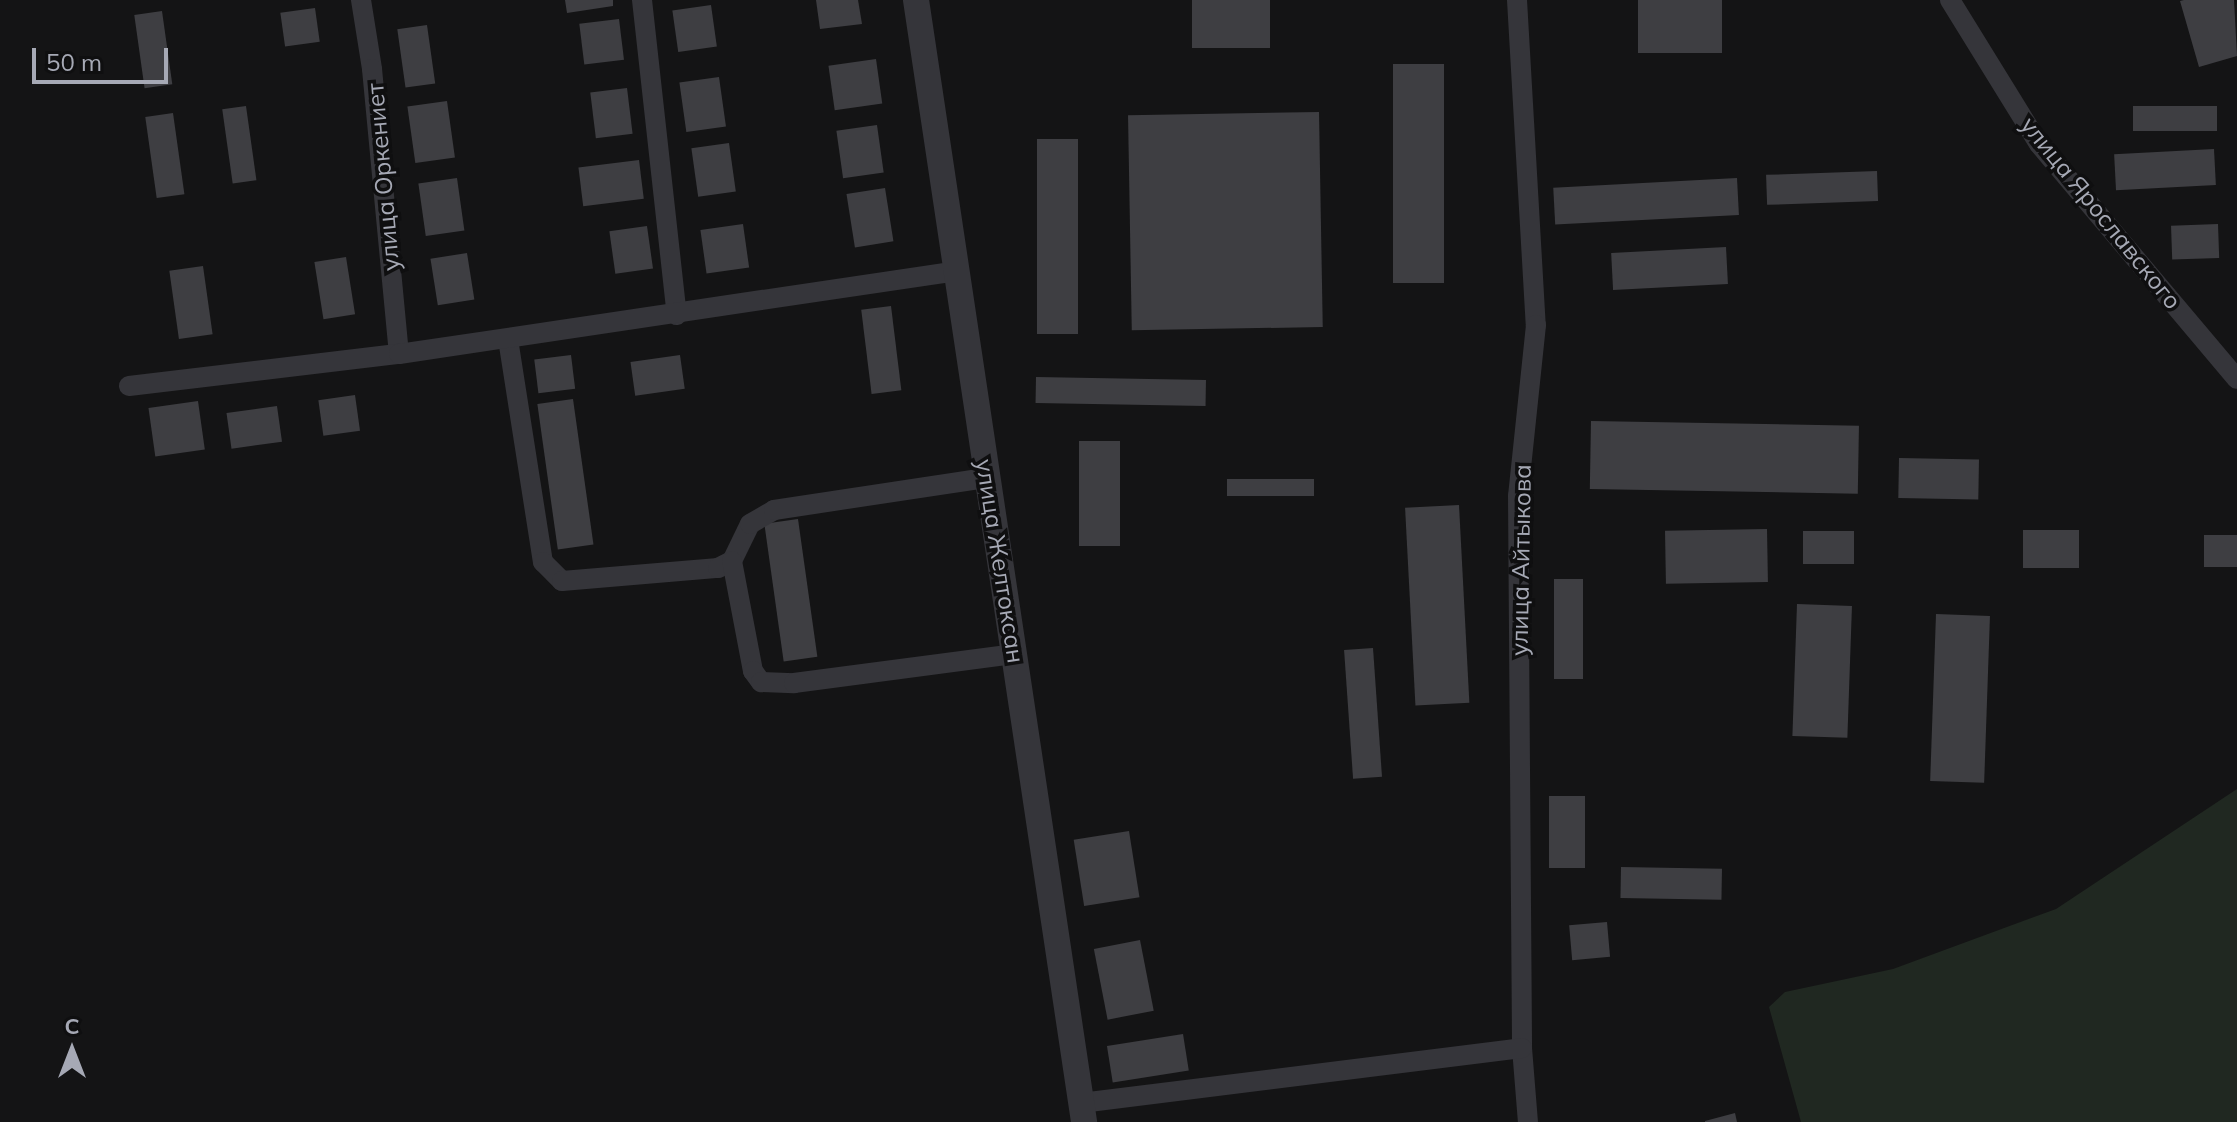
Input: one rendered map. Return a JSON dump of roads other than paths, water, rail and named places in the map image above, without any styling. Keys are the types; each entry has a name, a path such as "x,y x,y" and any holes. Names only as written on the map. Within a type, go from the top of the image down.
{"street":[{"name":"улица Оркениет","path":"361,0 372,69 399,354"},
{"path":"642,0 677,315"},
{"name":"улица Желтоксан","path":"916,0 1082,1113"},
{"name":"улица Айтыкова","path":"1517,0 1536,325 1518,496 1522,1048 1528,1122"},
{"name":"улица Ярославского","path":"1950,0 2039,144 2237,379"},
{"path":"129,386 508,339 957,271"},
{"path":"508,339 543,562 551,574 562,581 576,580 706,570 732,561"},
{"path":"986,478 774,510 750,524 732,561 753,671 761,682 794,683 1015,654"},
{"path":"1082,1113 1522,1048"}]}
